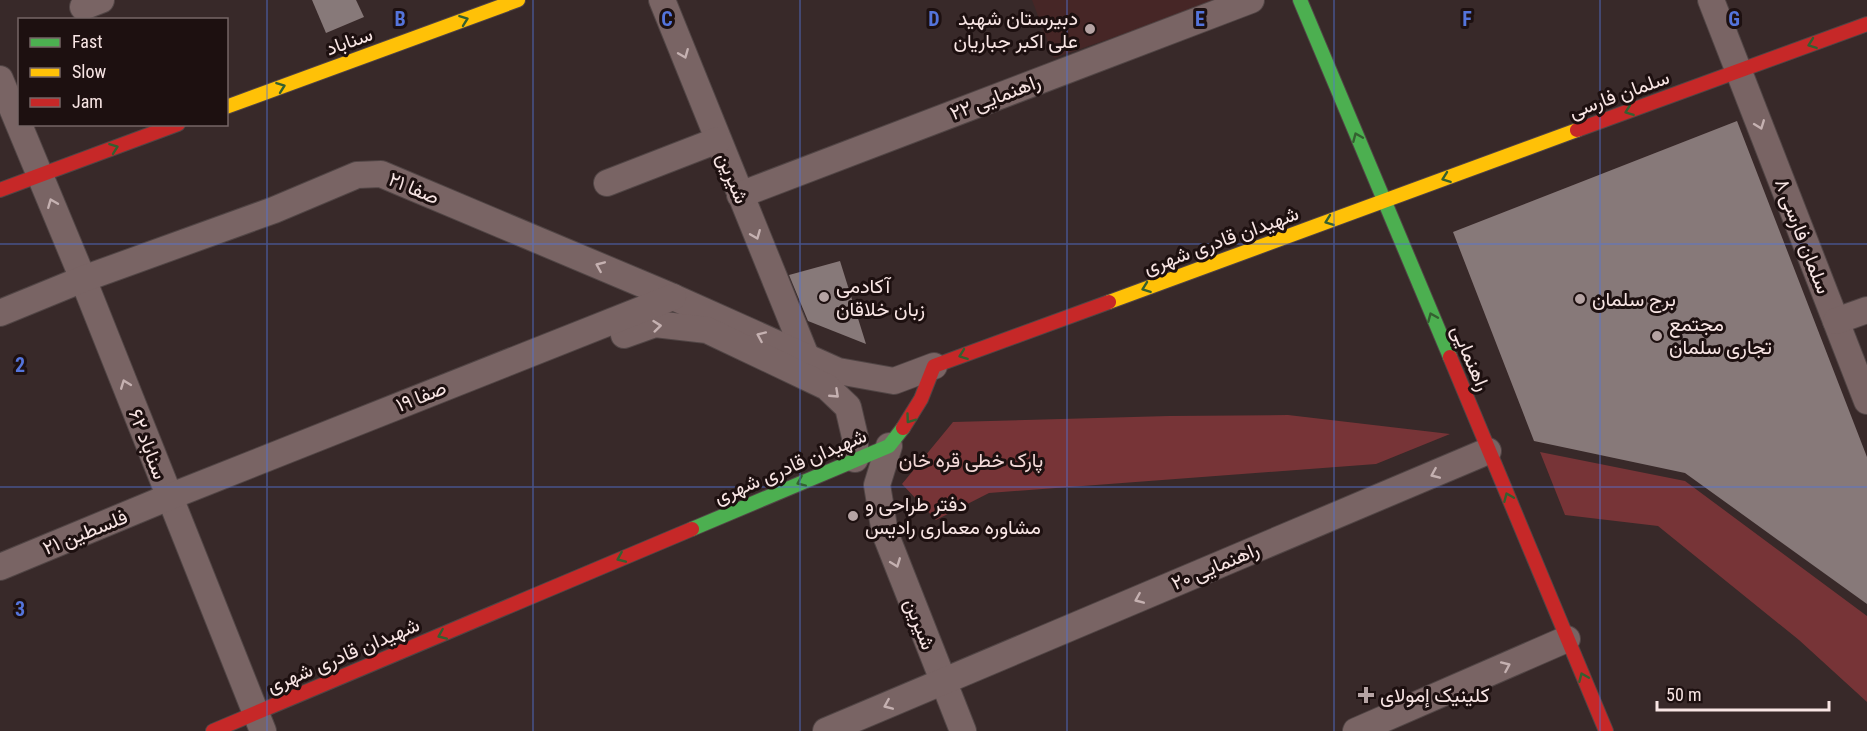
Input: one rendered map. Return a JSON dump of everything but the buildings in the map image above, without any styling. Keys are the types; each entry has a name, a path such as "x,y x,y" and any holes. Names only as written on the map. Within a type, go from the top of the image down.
{"street":[{"name":"سناباد","path":"228,106 518,0"},
{"name":"شیرین","path":"662,0 806,356"},
{"name":"راهنمایی ۲۲","path":"740,195 1251,0"},
{"name":"راهنمایی","path":"1300,0 1606,731"},
{"name":"سلمان فارسی ۸","path":"1711,0 1867,401"},
{"name":"سلمان فارسی","path":"1384,201 1867,24"},
{"name":"سناباد ۶۲","path":"0,80 18,123"},
{"name":"سناباد ۶۲","path":"19,126 83,279 259,722"},
{"path":"0,190 173,126"},
{"path":"607,183 718,140"},
{"name":"صفا ۲۱","path":"0,313 83,279 274,210 357,175 381,174 673,297 838,371 894,381 934,366"},
{"name":"شهیدان قادری شهری","path":"213,731 259,722 889,446 913,415 927,390 934,366 1384,201"},
{"name":"صفا ۱۹","path":"169,497 673,297"},
{"path":"1836,321 1867,310"},
{"path":"481,372 524,373 655,324 707,330 827,387 848,407 855,437 855,459"},
{"name":"شیرین","path":"889,446 877,485 885,534 963,731"},
{"name":"راهنمایی ۲۰","path":"826,731 1488,451"},
{"name":"فلسطین ۲۱","path":"0,567 169,497"},
{"path":"1356,731 1567,639"}],"shaded area":[{"name":"دبیرستان شهید علی اکبر جباریان","path":"1032,0 1222,0 1054,58"}],"green space":[{"name":"پارک خطی قره خان","path":"1288,415 1450,434 1376,464 989,493 936,520 902,484 953,422"},
{"path":"1540,452 1685,481 1867,616 1867,702 1799,640 1658,526 1565,515"}],"traffic: fast":[{"path":"1300,0 1450,357"},
{"path":"692,529 889,446 903,428"}],"traffic: slow":[{"path":"228,106 518,0"},
{"path":"1109,302 1577,130"}],"traffic: jam":[{"path":"1577,130 1867,24"},
{"path":"0,190 173,126"},
{"path":"903,428 921,399 934,366 1109,302"},
{"path":"1450,357 1606,731"},
{"path":"213,731 692,529"}],"place":[{"name":"دبیرستان شهید علی اکبر جباریان","path":"1090,29"},
{"name":"آکادمی زبان خلاقان","path":"824,297"},
{"name":"برج سلمان","path":"1580,299"},
{"name":"مجتمع تجاری سلمان","path":"1657,336"},
{"name":"دفتر طراحی و مشاوره معماری رادیس","path":"853,516"},
{"name":"کلینیک إمولای","path":"1366,695"}]}
